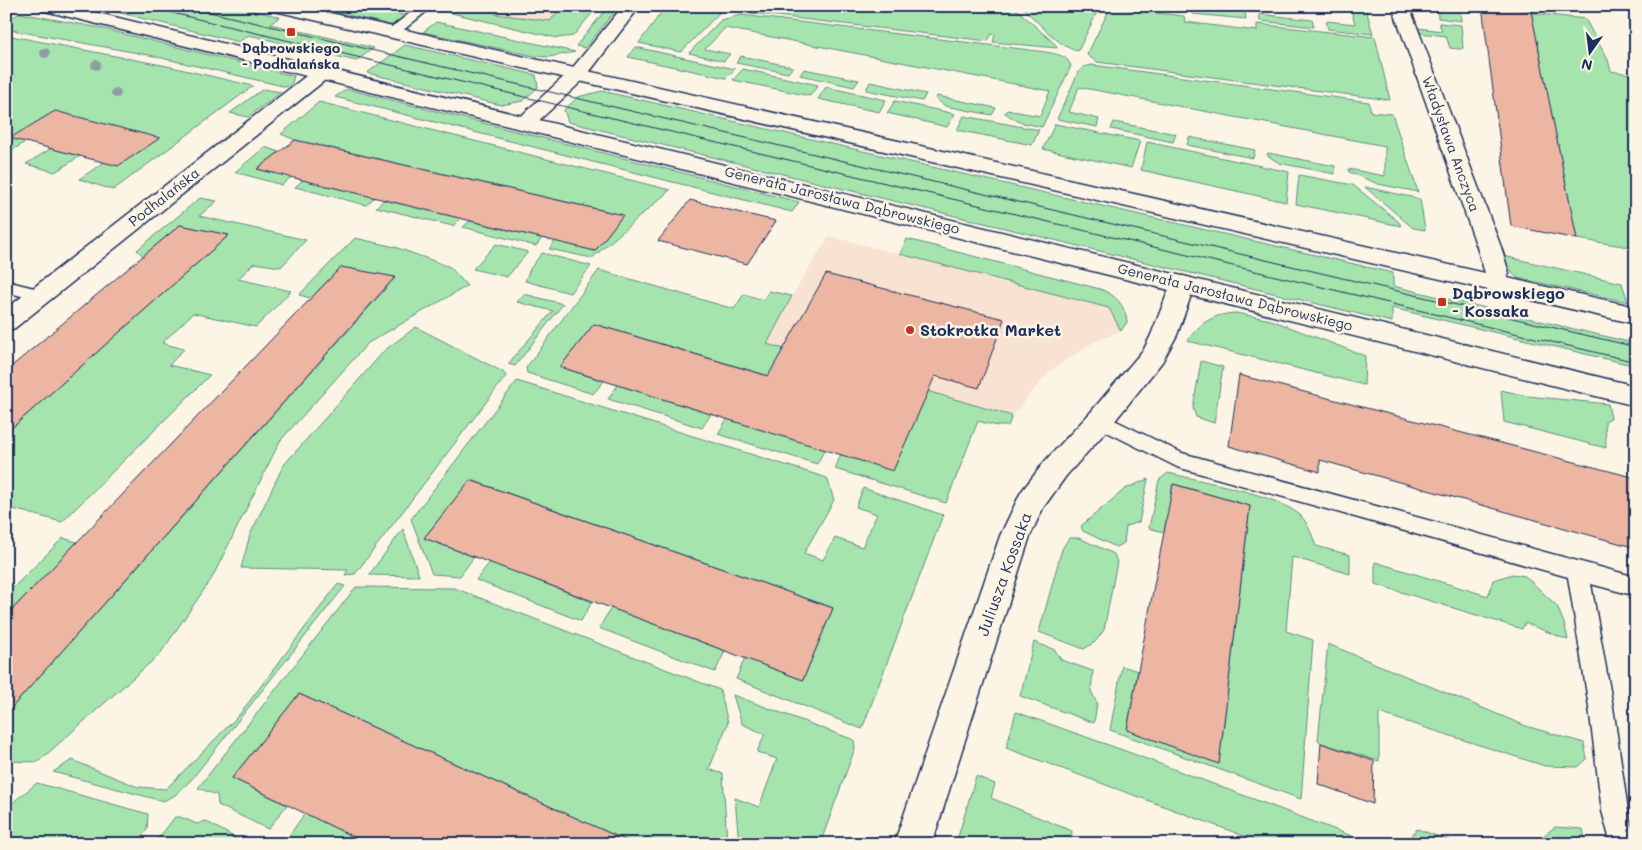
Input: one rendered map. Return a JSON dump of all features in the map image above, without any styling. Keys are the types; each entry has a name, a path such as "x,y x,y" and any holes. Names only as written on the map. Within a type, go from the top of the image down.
{"main road":[{"name":"Generała Jarosława Dąbrowskiego","path":"48,6 1636,396"},
{"path":"275,6 1636,316"},
{"path":"526,122 577,75 632,6"},
{"name":"Władysława Anczyca","path":"1400,6 1489,248 1497,273 1494,283"},
{"name":"Podhalańska","path":"6,322 322,73"},
{"name":"Juliusza Kossaka","path":"913,844 1015,536 1031,501 1056,468 1100,420 1153,356 1164,335 1183,284"}],"lane":[{"path":"392,32 427,6"},
{"path":"6,286 40,295"},
{"path":"1100,420 1177,459 1636,587"},
{"path":"1578,571 1601,707 1615,811 1624,844"}],"shaded area":[{"path":"422,6 598,6 573,36 557,38"},
{"path":"829,236 1109,308 1121,331 1092,343 1050,371 1012,416 767,344 792,296"}],"green space":[{"path":"92,6 235,6 280,17 270,24 374,48 356,61 249,35 239,42"},
{"path":"308,6 361,6 407,16 395,26"},
{"path":"437,6 503,6 495,14 550,21 563,6 598,6 573,36 557,38 435,9"},
{"path":"609,6 619,6 585,48 576,46"},
{"path":"666,6 721,6 724,8 681,52 639,43"},
{"path":"758,6 1013,6 1057,48 993,42 995,35 991,34 988,41 751,13 749,10"},
{"path":"1021,6 1093,6 1099,8 1078,51 1071,49 1056,39"},
{"path":"1350,6 1365,6 1373,34 1328,29 1326,21 1355,24"},
{"path":"1437,6 1460,6 1461,21 1438,18"},
{"path":"1192,7 1245,12 1246,19 1192,14"},
{"path":"1110,8 1184,16 1185,22 1257,31 1257,24 1375,37 1390,100 1097,62 1087,55"},
{"path":"20,13 100,28 294,76 292,83 287,87 149,55 6,29 6,21"},
{"path":"1531,13 1585,19 1608,60 1611,71 1636,75 1636,248 1577,239"},
{"path":"1259,14 1312,20 1314,27 1260,21"},
{"path":"741,15 1046,52 1064,57 1071,66 1042,127 1019,122 1005,113 1007,110 1040,116 1050,91 725,28 705,49 730,54 724,61 689,53 721,20"},
{"path":"436,22 575,52 549,57 534,56 423,32"},
{"path":"1439,23 1461,25 1463,48 1450,48 1446,36 1420,33 1418,28 1442,31"},
{"path":"6,35 167,66 253,86 113,190 79,179 105,162 27,141 6,154"},
{"path":"405,45 536,75 538,87 523,101 501,105 367,73"},
{"path":"635,47 735,69 726,78 628,57"},
{"path":"741,56 793,67 788,73 736,63"},
{"path":"1092,65 1369,102 1371,112 1392,114 1418,192 1378,184 1349,172 1348,169 1385,176 1385,146 1079,87 1069,112 1099,119 1097,127 1057,119 1078,73 1083,67"},
{"path":"743,69 818,85 810,96 733,80"},
{"path":"804,69 859,80 854,87 800,75"},
{"path":"870,82 926,94 922,101 866,90"},
{"path":"826,87 886,100 879,112 818,99"},
{"path":"263,89 281,92 248,117 230,113"},
{"path":"347,89 799,202 792,212 335,97"},
{"path":"602,91 1393,273 1393,286 1633,343 1636,366 1392,308 1392,322 568,122 564,110 578,97"},
{"path":"937,96 996,108 992,115 945,106 936,99"},
{"path":"895,101 955,114 947,127 887,113"},
{"path":"319,102 670,190 592,258 549,249 555,241 595,251 623,215 295,140 281,134"},
{"path":"964,116 1039,130 1032,145 957,130"},
{"path":"1114,122 1176,134 1173,142 1111,129"},
{"path":"1055,124 1140,141 1131,168 1043,149"},
{"path":"1189,137 1255,150 1253,158 1187,145"},
{"path":"1147,142 1289,172 1286,202 1141,170"},
{"path":"265,147 279,152 257,169 291,177 282,185 235,172"},
{"path":"52,148 80,156 55,172 26,164"},
{"path":"1268,153 1335,166 1335,174 1279,163 1267,155"},
{"path":"1299,175 1353,185 1399,222 1401,226 1296,204"},
{"path":"303,180 375,197 366,205 295,187"},
{"path":"1365,187 1420,199 1425,230 1413,228"},
{"path":"200,198 217,201 199,216 306,240 281,267 254,263 238,279 291,291 256,327 193,313 162,343 184,349 169,365 210,375 62,522 6,507 6,433 228,236 180,225 143,256 137,250"},
{"path":"384,200 461,218 453,226 376,207"},
{"path":"470,221 542,238 536,246 463,227"},
{"path":"355,238 395,247 450,267 467,286 368,343 280,441 212,578 160,654 38,762 6,761 6,714 395,278 341,267 311,298 299,295"},
{"path":"907,239 1100,289 1111,294 1119,301 1127,322 1121,331 1109,308 900,254"},
{"path":"496,244 528,252 507,277 473,269"},
{"path":"542,253 591,266 570,293 525,281 530,269"},
{"path":"1503,256 1622,283 1628,302 1517,278"},
{"path":"599,270 734,309 744,294 763,300 769,291 792,296 767,344 1012,416 1008,426 997,426 978,421 946,503 835,469 841,454 915,419 594,324 560,367 604,381 593,394 527,373 526,368"},
{"path":"524,294 563,304 515,366 508,364 553,311 517,302"},
{"path":"1236,313 1271,320 1365,356 1364,385 1188,341 1192,334 1208,320 1221,315"},
{"path":"416,327 503,372 506,376 355,574 345,575 348,570 241,568 250,535 283,466 385,350"},
{"path":"1201,361 1223,367 1214,423 1196,417 1193,408"},
{"path":"517,381 827,478 834,500 804,553 823,560 835,538 862,547 877,514 856,507 863,488 943,515 862,729 736,679 745,658 803,680 833,608 471,480 424,538 474,557 460,576 432,574 411,519"},
{"path":"618,385 711,414 702,428 608,399"},
{"path":"1501,390 1527,396 1608,404 1611,418 1605,421 1606,448 1504,422"},
{"path":"727,419 825,449 817,464 718,434"},
{"path":"1168,473 1237,489 1273,500 1288,507 1303,518 1308,525 1316,546 1350,555 1350,574 1292,557 1286,631 1313,640 1301,799 1110,730 1122,666 1138,671 1127,730 1219,763 1250,506 1174,484 1164,532 1149,528 1159,480"},
{"path":"1148,479 1139,522 1126,526 1124,543 1116,547 1083,531 1081,526 1125,489"},
{"path":"403,529 419,576 369,575"},
{"path":"63,538 77,542 6,616 6,595"},
{"path":"1069,538 1079,538 1114,554 1117,562 1104,630 1095,642 1084,649 1039,632 1062,549"},
{"path":"490,562 592,602 581,621 476,580"},
{"path":"1375,562 1488,596 1493,580 1513,574 1525,576 1557,606 1568,640 1525,623 1522,629 1375,584"},
{"path":"338,584 345,586 191,780 174,796 163,801 53,772 72,760 138,787 166,789 239,715"},
{"path":"356,587 454,588 720,690 728,723 709,769 723,774 727,844 634,844 299,694 232,778 287,805 268,829 218,805 217,795 198,788"},
{"path":"611,608 725,651 715,672 599,628"},
{"path":"1034,642 1055,650 1061,660 1093,671 1091,691 1097,703 1094,723 1020,696"},
{"path":"1328,644 1526,726 1584,743 1587,759 1578,767 1545,766 1379,713 1379,761 1321,743 1318,740"},
{"path":"733,695 854,740 855,748 820,844 739,844 735,798 759,807 777,759 757,752 765,734 742,724"},
{"path":"1016,712 1373,844 1266,844 1006,748"},
{"path":"976,776 995,784 991,798 1072,831 1071,844 956,844"},
{"path":"37,783 148,814 147,830 135,844 25,844 6,835 6,808"},
{"path":"305,813 368,844 292,844 286,840"},
{"path":"175,817 180,817 197,824 205,821 247,844 154,844"},
{"path":"1555,827 1583,829 1586,844 1538,844 1538,840"},
{"path":"1417,829 1460,844 1405,843"}],"building":[{"path":"1482,6 1499,6 1531,11 1577,239 1511,226"},
{"path":"55,111 160,138 118,166 10,138"},
{"path":"295,140 623,215 595,251 257,169"},
{"path":"690,200 776,221 747,264 658,241"},
{"path":"180,225 229,235 6,433 6,371"},
{"path":"341,267 395,277 6,714 6,616"},
{"path":"826,274 1004,319 979,388 935,376 893,471 560,367 594,324 768,376"},
{"path":"1239,375 1636,478 1636,548 1320,460 1320,472 1229,446"},
{"path":"470,480 833,608 803,680 424,538"},
{"path":"1173,484 1250,506 1219,764 1127,730"},
{"path":"299,694 634,844 368,844 232,778"},
{"path":"1321,743 1374,761 1373,804 1318,784"}],"tram line":[{"path":"143,6 1636,362"},
{"path":"184,6 1636,347"}],"place":[{"name":"Dąbrowskiego - Podhalańska","path":"291,32"},
{"name":"Dąbrowskiego - Kossaka","path":"1442,302"},
{"name":"Stokrotka Market","path":"910,330"}]}
